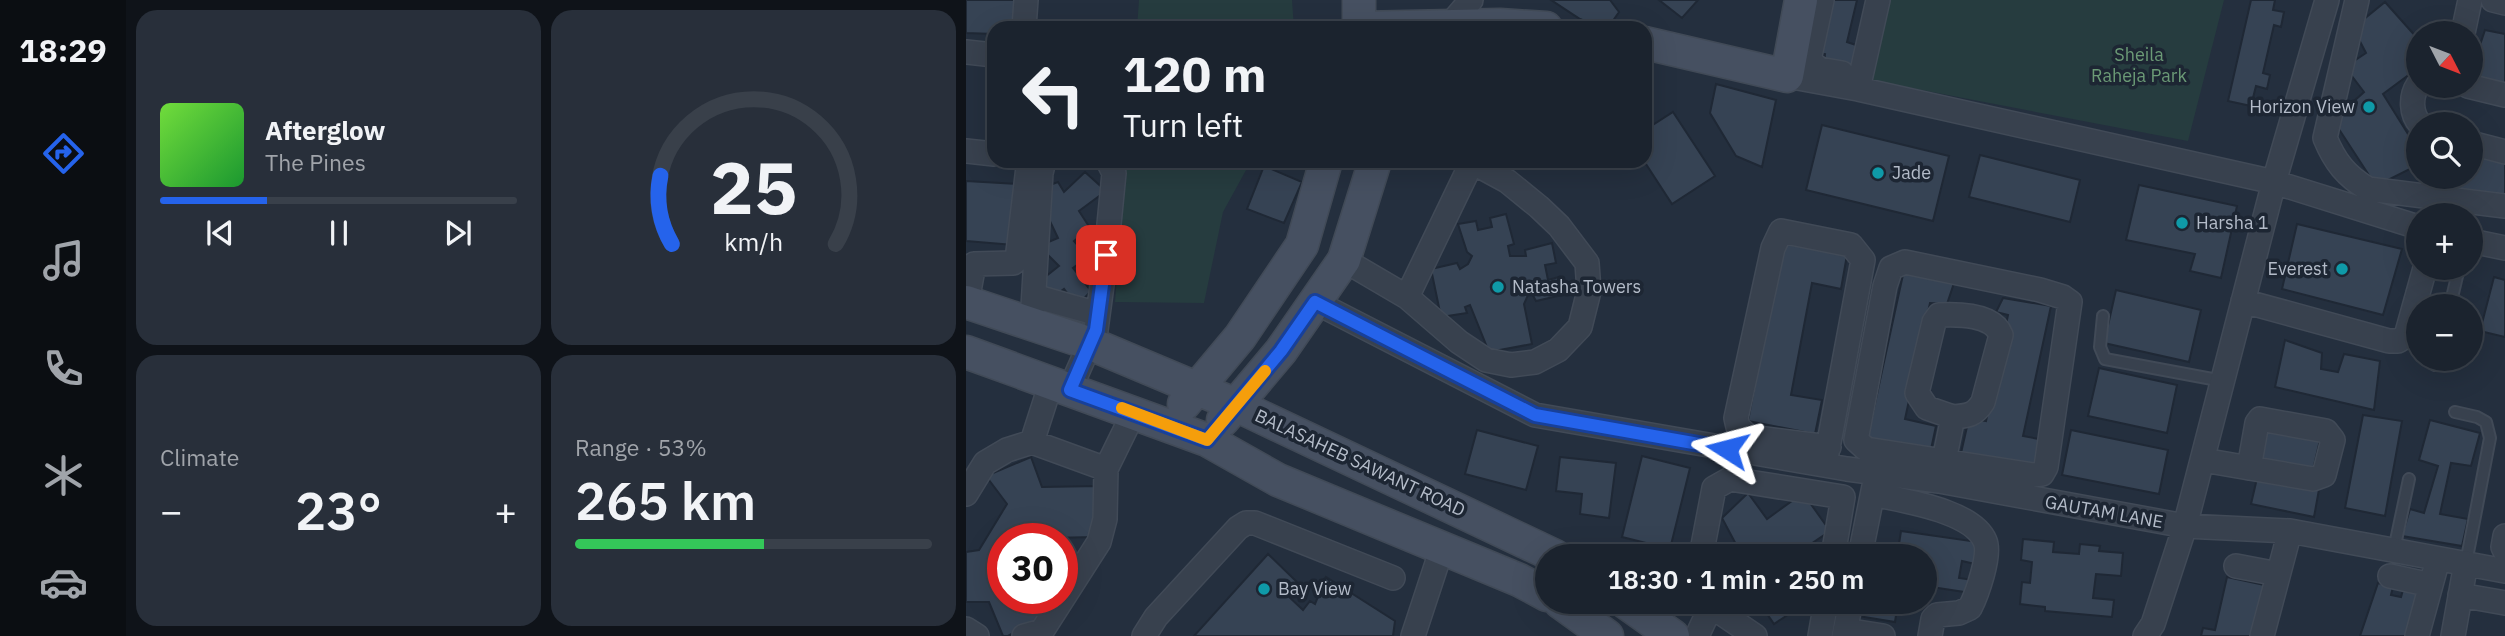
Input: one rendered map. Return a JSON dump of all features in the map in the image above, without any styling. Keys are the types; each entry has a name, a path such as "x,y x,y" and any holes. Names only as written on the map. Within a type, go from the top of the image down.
{"main road":[{"path":"1359,0 1359,21"},
{"path":"1400,0 1400,21"},
{"path":"1776,73 1780,0"},
{"path":"1776,73 1801,0"},
{"path":"1652,45 1776,73"},
{"path":"1164,423 1197,390 1240,337 1302,245 1324,168"},
{"path":"1207,440 1281,351 1344,260 1373,168"},
{"name":"BALASAHEB SAWANT ROAD","path":"966,302 1031,309 1094,329 1197,390 1236,405 1535,547"},
{"path":"966,352 1207,440 1278,480 1535,589"},
{"path":"1577,614 1607,636"},
{"path":"1642,614 1674,636"}],"street":[{"path":"1024,21 1026,0"},
{"path":"1453,21 1471,0"},
{"path":"1822,0 1809,60 1819,69 1860,82 2273,182 2406,223"},
{"path":"1860,82 1878,0"},
{"path":"2145,636 2153,624 2185,526 2273,182 2327,0"},
{"path":"2357,0 2325,138 2342,170 2368,189 2505,206"},
{"path":"2466,21 2470,0"},
{"path":"2493,0 2505,3"},
{"path":"966,52 987,54"},
{"path":"2306,72 2339,81"},
{"path":"1776,73 1860,82"},
{"path":"2483,90 2505,95"},
{"path":"2483,146 2505,152"},
{"path":"966,151 987,153"},
{"path":"966,302 970,263 1013,264 1017,260 1028,168"},
{"path":"1031,309 1043,168"},
{"path":"1032,442 1060,386 1094,329 1114,173 1112,168"},
{"path":"1407,297 1468,168"},
{"path":"1344,260 1407,297 1459,342 1486,359 1511,365 1535,362 1558,350 1580,327 1589,290 1587,263 1559,226 1539,207 1507,181 1482,168"},
{"path":"1834,460 1749,437 1738,427 1736,418 1773,248 1781,230 1851,245 1863,260 1834,460 1843,497 1835,544"},
{"path":"2483,243 2505,248"},
{"path":"1905,262 1985,280 2040,290 2070,302 2046,467 2042,474 1941,471 1866,449 1856,440 1885,286 1891,268 1905,262"},
{"path":"1976,318 1985,280"},
{"path":"2244,301 2389,341 2398,341 2406,336 2422,280"},
{"name":"GAUTAM LANE","path":"1315,302 1535,415 1703,445 1834,460 1875,484 1941,471 2185,526 2290,531 2505,571"},
{"path":"1939,315 1976,318 1992,323 1998,327 2001,335 1983,402 1971,415 1952,417 1927,408 1917,393 1934,322 1939,315"},
{"path":"1024,636 1042,631 1099,542 1105,519 1106,470 1134,412"},
{"path":"1941,471 1952,417"},
{"path":"966,494 985,463 1007,450 1032,442 1106,470"},
{"path":"2203,460 2249,468"},
{"path":"1703,544 1714,488 1730,479 1843,497"},
{"path":"1862,544 1875,484 1944,512 1970,525 1981,534 1986,543 1987,557 1970,608 1959,613 1937,615 1933,619 1930,636"},
{"path":"1144,636 1156,617 1238,528 1246,523 1255,523 1353,570 1393,579"},
{"path":"2262,636 2290,531"},
{"path":"2505,536 2505,551"},
{"path":"1413,636 1442,548"},
{"path":"2417,636 2438,559"},
{"path":"2453,636 2466,564"},
{"path":"2236,566 2278,574"},
{"path":"2390,576 2431,585"},
{"path":"2460,595 2505,603"},
{"path":"1697,636 1706,614"},
{"path":"1724,614 1755,636"},
{"path":"1820,636 1824,614"},
{"path":"1849,614 1845,633 1883,636"},
{"path":"966,629 977,636"}],"lane":[{"path":"2103,316 2100,347 2105,359 2223,381"},
{"path":"2455,412 2477,416 2486,422 2490,438 2466,564"},
{"path":"2394,550 2409,479"}],"green space":[{"path":"1139,0 1292,0 1294,21 1138,21"},
{"name":"Sheila Raheja Park","path":"1882,0 2224,0 2188,141 1864,79"},
{"path":"1125,168 1247,168 1223,212 1204,303 1115,302"}],"building":[{"path":"966,0 1017,0 1016,21 987,21 987,34 966,33"},
{"path":"1551,0 1610,0 1619,12 1613,21 1580,19"},
{"path":"1659,0 1698,0 1682,18"},
{"path":"1827,0 1857,0 1847,42 1859,46 1853,70 1824,63 1825,54 1812,52"},
{"path":"2251,0 2275,0 2273,10 2284,12 2281,27 2274,25 2263,73 2270,75 2267,89 2256,86 2251,106 2228,101"},
{"name":"Horizon View","path":"2385,2 2406,26 2406,77 2383,94 2406,131 2406,171 2376,186 2333,120 2364,92 2345,67 2366,53 2353,28"},
{"path":"2485,30 2505,34 2505,91 2483,86"},
{"path":"1716,84 1776,100 1762,167 1736,156 1710,113"},
{"path":"1673,112 1715,176 1672,204 1649,168 1652,168 1652,126"},
{"name":"Jade","path":"1822,125 1949,156 1933,221 1806,190"},
{"path":"2483,152 2505,158 2505,200 2438,191 2483,189"},
{"path":"1980,155 2080,180 2070,222 1969,197"},
{"path":"1263,168 1302,182 1284,223 1247,209"},
{"path":"1085,172 1106,191 1079,211 1090,228 1074,241 1088,257 1073,268 1091,291 1077,306 1064,289 1053,297 1040,281 1059,266 1039,246 1058,238 1048,217 1047,186 1058,182 1064,192"},
{"path":"966,181 1018,184 1014,245 966,241"},
{"name":"Harsha 1","path":"2139,185 2237,206 2221,278 2190,271 2195,254 2126,240"},
{"name":"Natasha Towers","path":"1506,214 1514,244 1508,246 1510,256 1526,256 1525,250 1552,243 1556,263 1545,265 1548,280 1559,277 1562,295 1536,301 1532,294 1528,295 1524,304 1532,344 1489,352 1470,305 1465,307 1467,313 1441,317 1431,269 1457,263 1460,269 1468,264 1472,256 1467,252 1458,224 1476,221 1478,230 1492,227 1490,218"},
{"name":"Everest","path":"2297,224 2402,249 2383,315 2282,289"},
{"path":"1782,243 1847,255 1841,289 1812,283 1791,395 1822,400 1815,434 1748,421"},
{"path":"1904,270 1955,280 1947,304 1930,303 1905,419 1936,426 1930,454 1867,440"},
{"path":"2494,277 2505,280 2505,337 2483,332 2483,319"},
{"path":"2116,290 2201,310 2189,362 2104,343"},
{"path":"2003,298 2051,306 2023,436 2044,440 2038,468 1961,453 1969,418 1986,421 2008,315 1996,312"},
{"path":"2285,340 2322,353 2321,369 2338,372 2344,354 2380,361 2374,410 2275,387"},
{"path":"2099,368 2177,385 2167,433 2088,416"},
{"path":"2363,415 2402,421 2385,516 2345,508"},
{"path":"2430,420 2480,433 2471,466 2451,463 2440,514 2468,519 2462,546 2402,536 2410,509 2424,513 2438,466 2419,460"},
{"path":"2266,427 2321,436 2312,474 2258,465"},
{"path":"1477,430 1538,446 1526,490 1465,474"},
{"path":"2071,430 2168,450 2159,494 2062,475"},
{"path":"1642,456 1690,468 1671,544 1650,544 1622,537"},
{"path":"1031,457 1042,487 1099,486 1095,537 1078,537 1078,523 995,523 1007,504 986,476"},
{"path":"1560,457 1616,463 1609,518 1580,514 1582,494 1556,491"},
{"path":"2258,474 2320,484 2314,517 2251,504"},
{"path":"1748,493 1767,519 1803,493 1830,531 1811,544 1736,544 1722,518"},
{"path":"1901,531 1978,542 1975,564 1962,561 1959,578 1973,580 1971,593 1937,588 1937,544 1899,544"},
{"path":"987,537 987,602 966,602 966,552 979,550"},
{"path":"2023,539 2054,542 2053,552 2079,554 2080,544 2100,546 2099,551 2123,553 2121,576 2096,574 2093,598 2114,600 2112,617 2045,611 2045,607 2020,604 2022,582 2030,583 2032,562 2021,560"},
{"name":"Bay View","path":"1268,554 1298,583 1287,595 1303,610 1310,601 1315,604 1326,577 1395,621 1393,636 1194,636"},
{"path":"2227,577 2269,586 2260,636 2201,636 2203,628 2215,630"},
{"path":"2378,583 2393,587 2391,595 2401,597 2403,590 2423,595 2409,636 2360,636"},
{"path":"994,614 1046,614 1008,636 1003,636"},
{"path":"1767,614 1789,614 1774,624"},
{"path":"1852,614 1896,614 1895,622"}],"slow traffic":[{"path":"1122,408 1207,440 1265,371"}],"place":[{"name":"Horizon View","path":"2369,107"},
{"name":"Jade","path":"1878,173"},
{"name":"Harsha 1","path":"2182,223"},
{"name":"Everest","path":"2342,269"},
{"name":"Natasha Towers","path":"1498,287"},
{"name":"Bay View","path":"1264,589"}],"route":[{"path":"1106,255 1096,330 1070,390 1207,440 1281,351 1315,302 1535,415 1727,449"}]}
